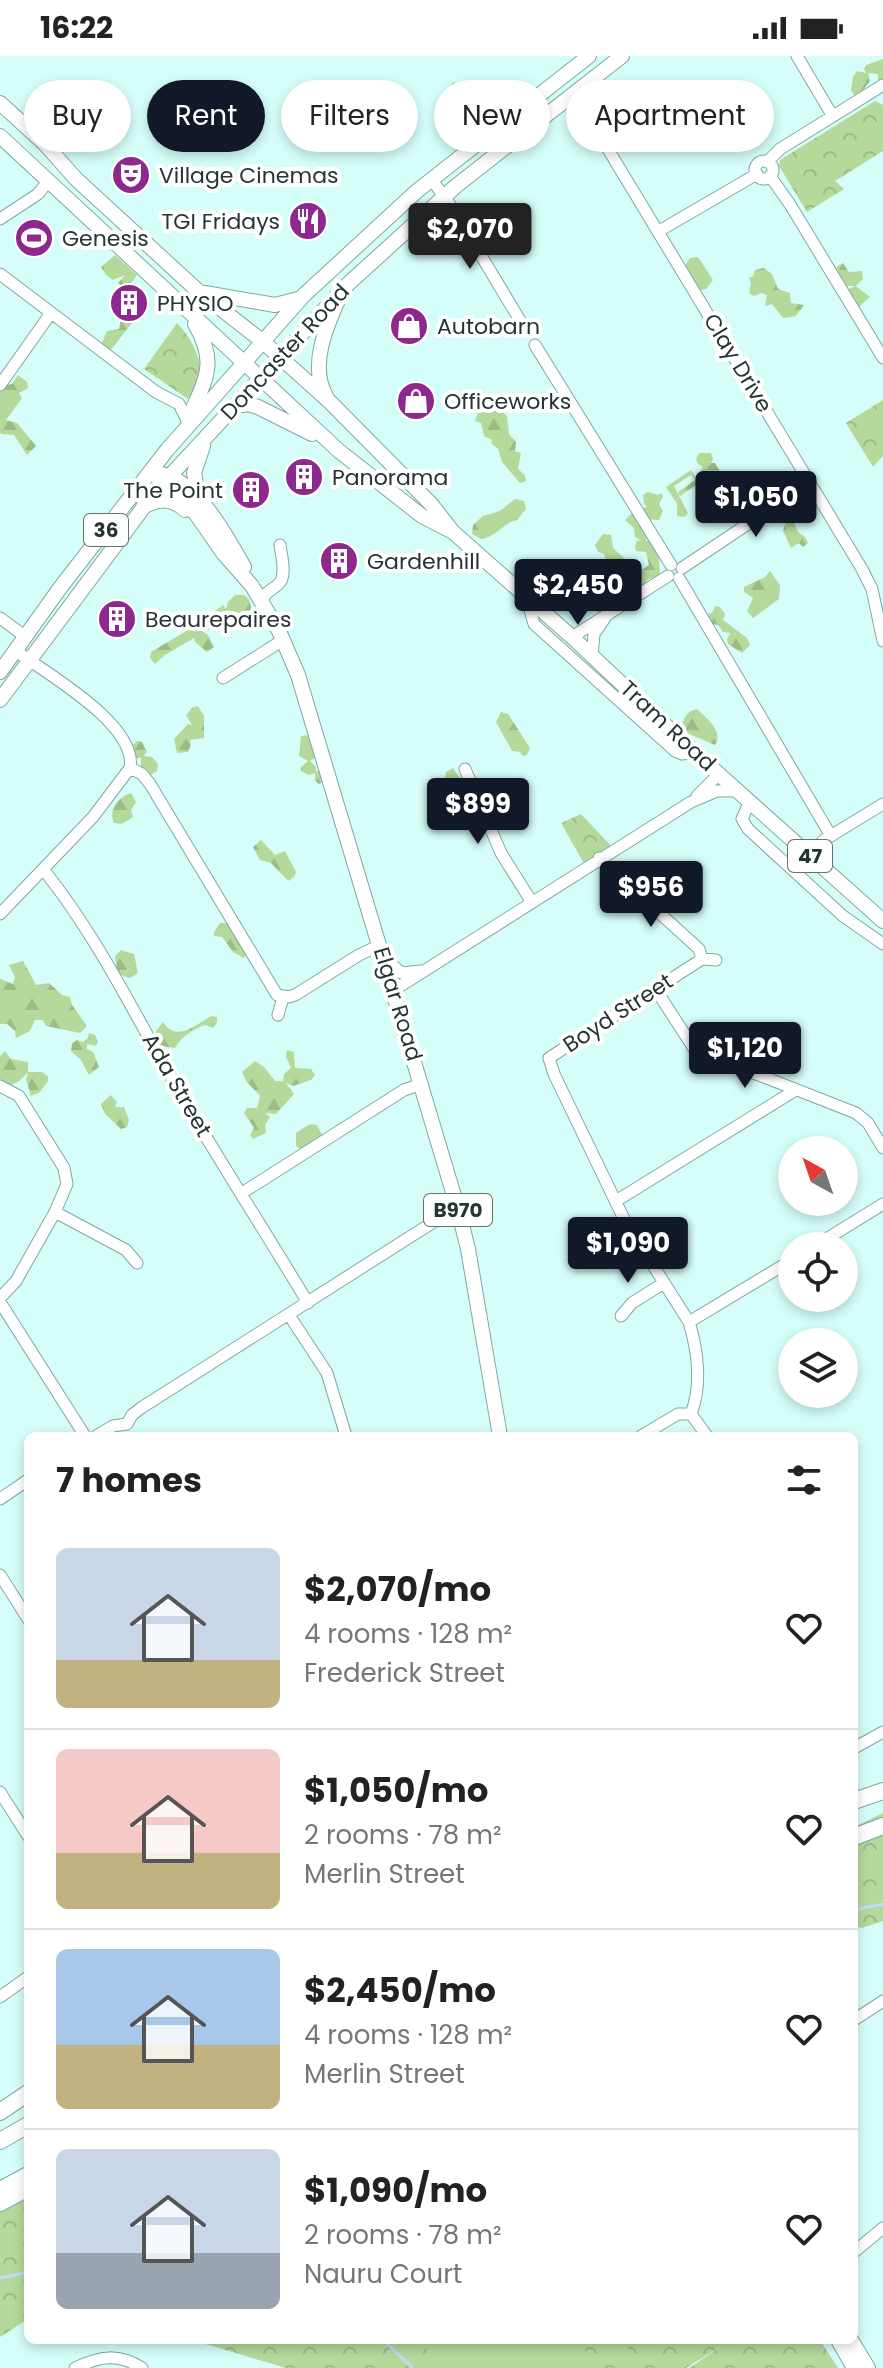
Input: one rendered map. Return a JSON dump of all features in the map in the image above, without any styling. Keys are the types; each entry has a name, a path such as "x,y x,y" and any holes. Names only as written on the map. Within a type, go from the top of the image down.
{"highway":[{"path":"858,1800 883,1791"},
{"path":"858,1835 883,1826"},
{"path":"0,2112 24,2096"},
{"path":"0,2141 24,2127"},
{"path":"0,2190 24,2177"},
{"path":"0,2203 24,2190"}],"main road":[{"name":"Doncaster Road","path":"550,85 589,56"},
{"name":"Doncaster Road","path":"591,80 622,56"},
{"name":"Doncaster Road","path":"550,112 566,99"},
{"path":"0,103 45,144 76,179 197,290 262,341"},
{"name":"Tram Road","path":"0,136 339,451 422,516 453,532"},
{"name":"Doncaster Road","path":"0,672 186,426 262,341 304,295 466,152"},
{"name":"Doncaster Road","path":"0,700 141,508 167,479 348,284 444,196 499,152"},
{"path":"330,402 319,382 319,361 330,320 348,284"},
{"path":"197,290 275,305 304,295"},
{"path":"183,306 202,337 208,366 205,385 186,426"},
{"name":"47","path":"262,341 280,357"},
{"name":"Tram Road","path":"280,357 330,402 431,504 453,532 883,921"},
{"path":"236,406 248,404 258,407 296,424 339,451"},
{"path":"202,502 195,488 194,473 208,435"},
{"name":"Elgar Road","path":"151,471 180,481 202,502 233,548 283,640 310,707 458,1209 474,1279 499,1432"},
{"name":"Elgar Road","path":"167,479 223,553 259,592"},
{"path":"141,508 155,501 168,500 182,507 207,529"},
{"path":"26,637 39,647"},
{"path":"840,2344 854,2368"},
{"path":"853,2344 868,2368"}],"street":[{"path":"797,56 832,115"},
{"path":"757,174 759,163 767,162 780,149 883,86"},
{"name":"Clay Drive","path":"610,152 868,580 883,641"},
{"path":"767,162 773,168 770,176"},
{"path":"659,231 757,174"},
{"path":"757,174 764,178 770,176"},
{"path":"770,176 883,358"},
{"path":"0,219 38,194 49,180"},
{"path":"432,180 524,327"},
{"path":"0,274 156,392 179,404 186,426"},
{"path":"0,385 51,313"},
{"path":"535,345 833,835"},
{"path":"572,637 809,483"},
{"path":"259,592 278,584 283,577 280,545"},
{"path":"526,596 534,624 675,751 682,754 694,752"},
{"path":"592,656 594,634 608,614"},
{"path":"0,618 26,637"},
{"path":"223,678 283,640"},
{"path":"0,914 93,817 130,768 131,754 111,722 16,651"},
{"path":"130,768 142,774 150,784 256,956 273,989 283,997 295,995 359,955 382,952 402,973 420,971"},
{"path":"465,769 501,853 531,901"},
{"path":"691,802 719,774"},
{"path":"394,990 691,802 717,791 737,791"},
{"path":"750,801 742,819 748,829 843,916 883,944"},
{"path":"809,855 833,835 883,804"},
{"path":"599,858 699,949 702,959 716,960"},
{"name":"Ada Street","path":"43,869 129,1002 190,1110 308,1303"},
{"name":"Boyd Street","path":"691,1414 698,1385 694,1338 689,1322 625,1221 549,1058 702,959"},
{"path":"656,990 695,1050 856,1113 868,1123 883,1148"},
{"path":"278,1015 283,997"},
{"path":"242,1193 404,1090 422,1084"},
{"path":"0,1086 19,1096 64,1168 67,1184 55,1212 16,1281 0,1300 82,1432"},
{"path":"616,1201 794,1091"},
{"path":"838,1232 883,1204"},
{"path":"127,1424 141,1408 458,1209"},
{"path":"55,1212 126,1250 137,1263"},
{"path":"689,1322 778,1268"},
{"path":"621,1316 632,1303 664,1283"},
{"path":"289,1315 327,1373 345,1432"},
{"path":"648,1432 678,1414 691,1414 704,1432"},
{"path":"103,1432 121,1423 127,1424 133,1432"},
{"path":"0,1499 24,1483"},
{"path":"0,1575 24,1613"},
{"path":"858,1746 883,1732"},
{"path":"2,1798 24,1830"},
{"path":"0,1997 24,1980"},
{"path":"858,2017 883,2001"},
{"path":"858,2249 883,2228"},
{"path":"75,2368 114,2355 142,2368"}],"green space":[{"path":"883,59 883,81 878,81 878,74 868,73 870,81 859,95 854,95 851,90 857,71 866,73 866,65"},
{"path":"875,101 883,105 883,151 835,181 844,189 807,212 779,166 780,160"},
{"path":"115,255 137,275 124,288 118,283 125,275 113,280 101,267"},
{"path":"698,257 713,280 706,289 701,290 688,280 684,267 690,258"},
{"path":"843,263 849,272 862,271 863,279 856,286 870,297 852,313 844,307 847,290 855,286 846,286 835,268"},
{"path":"764,268 772,274 778,289 790,293 791,303 804,305 796,316 783,318 772,304 765,306 767,295 754,296 749,293 749,278 755,270"},
{"path":"126,318 132,323 110,351 101,345 107,331 119,329 121,320"},
{"path":"177,323 190,340 199,362 199,379 188,399 144,369"},
{"path":"18,375 27,382 28,388 19,393 22,398 6,420 17,423 36,446 27,455 14,435 0,432 0,390 12,384"},
{"path":"489,400 507,416 509,434 516,442 515,451 521,453 518,469 525,475 526,481 520,483 502,462 492,440 484,436 481,423 475,421 477,404"},
{"path":"883,400 883,456 873,467 846,423"},
{"path":"699,453 711,453 711,463 715,463 721,473 713,483 710,479 699,480 697,476 703,467 696,459"},
{"path":"691,470 699,483 680,496 678,492 695,480 691,475 674,486 688,513 685,517 677,516 677,504 666,487"},
{"path":"648,492 663,496 659,504 663,511 659,520 644,519 641,510 647,506 643,495"},
{"path":"515,499 524,501 526,509 517,520 486,538 472,534 473,525 483,516 500,511"},
{"path":"632,513 647,536 646,541 649,540 659,557 660,575 647,580 631,595 619,600 611,596 605,612 597,612 588,597 577,593 588,576 593,578 600,592 609,593 649,565 646,552 636,551 637,540 642,541 635,537 634,528 625,520"},
{"path":"787,518 792,518 798,532 805,537 808,543 803,547 799,543 791,548 783,531"},
{"path":"603,534 611,535 613,548 624,558 618,565 608,565 604,554 598,552 595,545"},
{"path":"770,571 780,585 779,599 753,618 747,611 753,598 744,592 744,587 765,577"},
{"path":"235,595 244,595 249,599 251,608 247,618 226,610 224,617 211,624 208,631 202,631 214,647 207,652 194,638 155,664 150,658 151,652 223,605 226,609"},
{"path":"715,606 725,614 723,620 747,638 750,645 742,653 728,644 730,633 708,623 707,614 712,613"},
{"path":"198,706 204,716 204,738 190,740 188,752 177,753 174,739 188,724 192,725 186,715"},
{"path":"697,709 716,730 715,745 689,734 682,726 686,715"},
{"path":"501,712 508,714 530,748 527,755 512,751 496,722"},
{"path":"310,735 317,757 310,761 316,772 321,770 325,781 319,784 315,781 315,773 309,775 301,771 308,761 299,756 301,736"},
{"path":"137,741 142,742 147,752 144,756 152,757 158,764 157,771 148,777 141,771 141,758 135,758 132,746"},
{"path":"453,768 467,793 454,795 444,787 446,772"},
{"path":"131,793 136,802 131,810 133,817 122,824 114,823 112,813 115,805"},
{"path":"581,814 614,849 586,867 561,823"},
{"path":"261,840 275,855 285,851 296,872 294,877 288,881 271,863 260,860 253,847"},
{"path":"220,923 229,923 247,952 244,958 233,952 222,937 214,936"},
{"path":"121,950 134,954 138,973 130,978 118,971 115,956"},
{"path":"23,961 36,985 49,983 62,995 70,997 87,1026 80,1033 46,1026 43,1020 35,1020 30,1031 16,1038 15,1031 7,1024 0,1024 0,979 13,984 15,977 9,965"},
{"path":"211,1016 217,1017 213,1028 205,1025 196,1029 175,1048 156,1043 156,1031 163,1022 168,1028 180,1032"},
{"path":"89,1033 95,1035 98,1042 96,1046 87,1044 87,1049 93,1052 99,1067 89,1075 81,1060 71,1051 72,1043 77,1040 83,1042"},
{"path":"287,1050 294,1052 295,1068 311,1069 315,1075 311,1080 293,1086 286,1083 294,1094 276,1114 265,1113 270,1117 265,1125 266,1133 253,1139 250,1135 254,1128 244,1113 247,1108 257,1108 260,1096 242,1072 255,1061 275,1081 283,1081 284,1074 291,1068 286,1057"},
{"path":"5,1051 11,1059 28,1062 28,1072 14,1084 0,1081 0,1056"},
{"path":"28,1072 42,1072 48,1076 40,1092 31,1096 26,1079"},
{"path":"111,1095 117,1102 115,1107 124,1107 129,1120 127,1127 121,1129 105,1114 101,1104"},
{"path":"310,1124 317,1125 322,1135 321,1142 301,1150 296,1146 296,1133"},
{"path":"883,1813 883,1921 862,1928 858,1927 858,1825"},
{"path":"24,2182 24,2322 0,2337 0,2191"},
{"path":"205,2344 823,2344 838,2368 689,2368 723,2345 686,2368 286,2368"},
{"path":"425,2344 584,2344 586,2360 583,2368 443,2368"},
{"path":"603,2344 625,2344 639,2368 616,2368"}],"waterway":[{"path":"858,1909 883,1904"},
{"path":"0,2278 24,2273"},
{"path":"387,2344 413,2368"}],"place":[{"name":"Village Cinemas","path":"131,175"},
{"name":"TGI Fridays","path":"308,221"},
{"name":"Genesis","path":"34,238"},
{"name":"PHYSIO","path":"129,303"},
{"name":"Autobarn","path":"409,326"},
{"name":"Officeworks","path":"416,401"},
{"name":"Panorama","path":"304,477"},
{"name":"The Point","path":"251,490"},
{"name":"Gardenhill","path":"339,561"},
{"name":"Beaurepaires","path":"117,619"}]}
